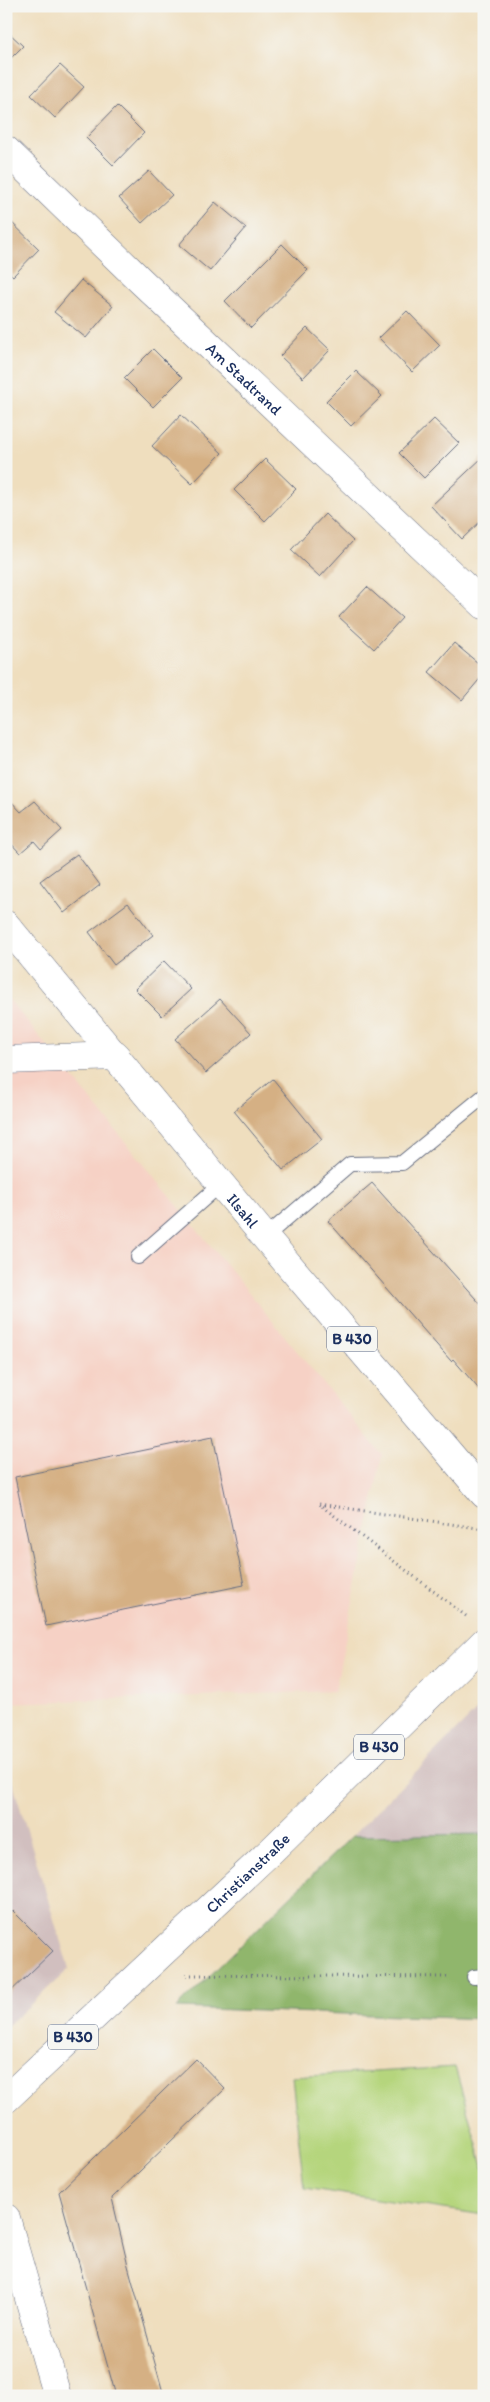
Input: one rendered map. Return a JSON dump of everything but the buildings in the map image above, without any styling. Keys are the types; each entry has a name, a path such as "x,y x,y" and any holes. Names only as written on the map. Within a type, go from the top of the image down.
{"main road":[{"name":"Am Stadtrand","path":"6,150 141,281 484,604"},
{"name":"Ilsahl","path":"6,925 265,1237 484,1494"},
{"path":"6,1060 116,1056"},
{"name":"Christianstraße","path":"6,2099 279,1844 484,1642"},
{"path":"6,2218 57,2396"}],"lane":[{"path":"265,1237 350,1164 402,1164 484,1096"},
{"path":"138,1257 222,1183"}],"path":[{"path":"468,1617 319,1504 484,1528"},
{"path":"140,1974 479,1976 484,2020"}],"shaded area":[{"path":"6,996 382,1455 335,1691 6,1703"},
{"path":"484,1703 484,1834 352,1836"},
{"path":"6,1761 69,1969 6,2027"}],"green space":[{"path":"484,1834 484,2019 177,2008 352,1836"},
{"path":"455,2067 484,2170 484,2215 304,2188 292,2077"}]}
